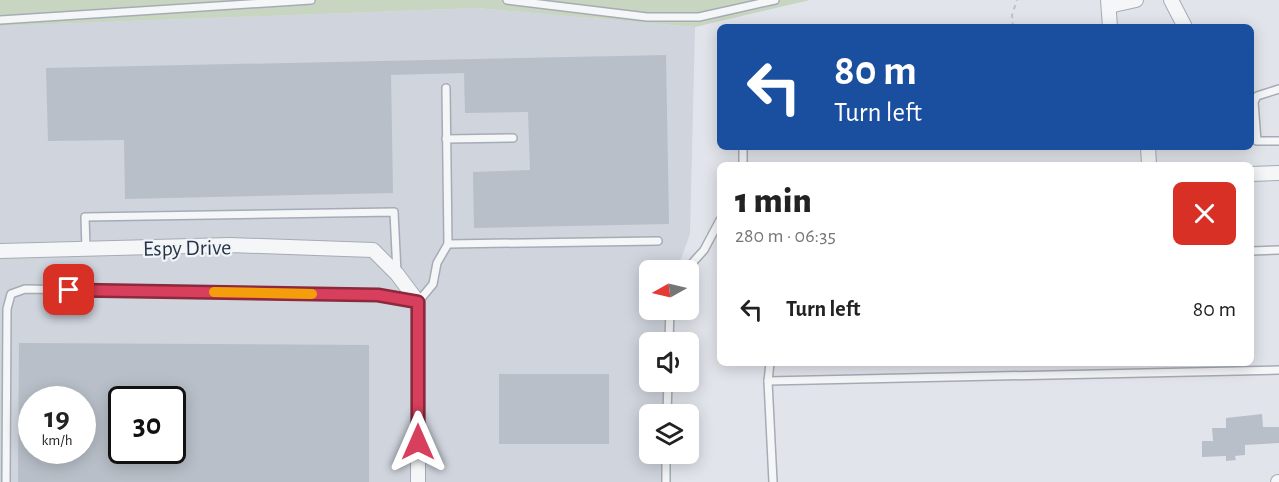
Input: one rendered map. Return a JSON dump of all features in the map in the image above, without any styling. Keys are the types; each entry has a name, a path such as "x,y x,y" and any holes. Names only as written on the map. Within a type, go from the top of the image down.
{"street":[{"path":"1110,24 1109,3 1136,0"},
{"path":"1171,0 1183,24"},
{"path":"1254,174 1279,173"},
{"name":"Espy Drive","path":"0,251 230,245 373,250 397,274"},
{"path":"397,274 418,302 418,482"}],"lane":[{"path":"0,20 195,4 311,0"},
{"path":"507,0 647,17 699,17 775,0"},
{"path":"6,482 7,309 11,294 25,290 378,295 418,302 433,284 437,263 448,244 446,88"},
{"path":"1279,89 1257,96 1254,102 1257,141 1279,141"},
{"path":"446,139 513,138"},
{"path":"87,249 85,217 394,212 397,274"},
{"path":"695,260 704,250 717,226"},
{"path":"448,244 658,241"},
{"path":"1254,251 1279,250"},
{"path":"770,366 768,381 772,482"},
{"path":"768,381 1279,370"},
{"path":"666,464 666,482"}],"path":[{"path":"1013,24 1012,15 1017,0"}],"shaded area":[{"path":"477,8 695,27 690,234 681,260 639,260 639,320 670,320 669,332 639,332 639,392 668,392 668,404 639,404 639,464 667,464 666,482 0,482 0,26"}],"green space":[{"path":"0,0 810,0 695,27 477,8 0,26"}],"building":[{"path":"666,55 669,224 474,228 473,172 530,170 528,112 465,113 464,73 391,75 393,193 125,199 124,140 48,141 46,68"},
{"path":"19,343 369,345 369,482 18,482 18,464 96,464 96,386 19,386"},
{"path":"499,374 609,374 609,444 499,444"},
{"path":"1262,414 1263,427 1279,427 1279,443 1245,445 1245,455 1235,456 1236,460 1226,461 1226,456 1202,457 1202,441 1213,441 1212,428 1226,428 1226,418"}],"slow traffic":[{"path":"214,292 312,294"}],"route":[{"path":"69,290 378,295 418,302 418,442"}]}
